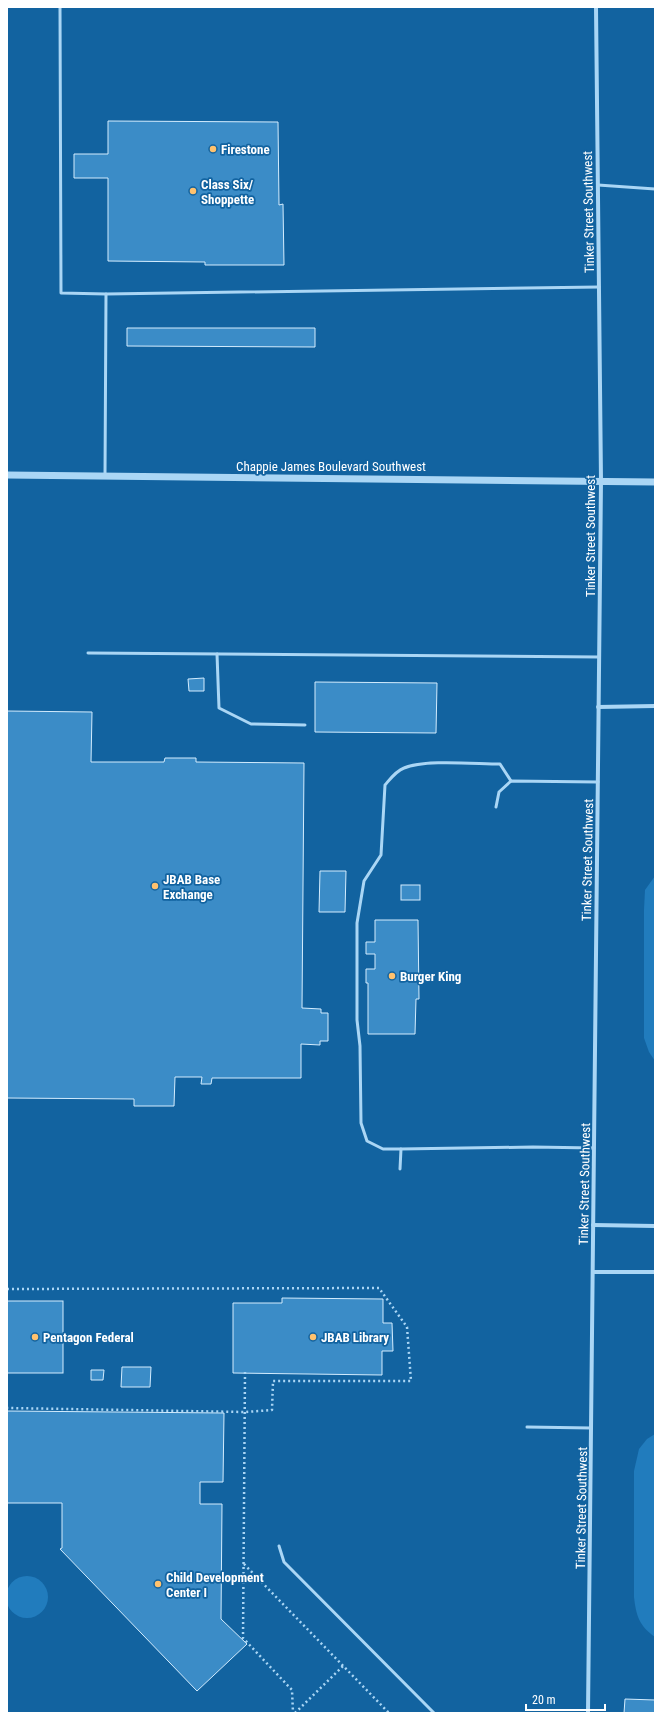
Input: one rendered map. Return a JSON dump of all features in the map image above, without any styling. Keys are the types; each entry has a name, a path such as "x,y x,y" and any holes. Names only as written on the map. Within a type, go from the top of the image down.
{"street":[{"name":"Tinker Street Southwest","path":"588,1713 600,481 596,7"},
{"name":"Chappie James Boulevard Southwest","path":"7,475 655,482"},
{"path":"598,707 655,706"},
{"path":"593,1225 655,1226"},
{"path":"593,1272 655,1272"}],"lane":[{"path":"60,7 61,293 106,294 599,287"},
{"path":"598,184 655,189"},
{"path":"104,475 106,294"},
{"path":"88,653 599,657"},
{"path":"218,654 219,708 251,724 304,725"},
{"path":"511,781 500,764 422,763 404,768 392,776 385,785 381,855 364,881 357,923 357,1020 360,1046 361,1123 366,1141 383,1149 533,1147 594,1148"},
{"path":"496,806 499,792 511,781 598,782"},
{"path":"400,1169 401,1149"},
{"path":"527,1427 591,1428"},
{"path":"279,1546 284,1562 434,1713"}],"path":[{"path":"7,1289 379,1288 407,1327 411,1381 274,1381 272,1410 245,1412 7,1408"},
{"path":"245,1372 243,1638 292,1690 294,1713"},
{"path":"244,1564 389,1713"},
{"path":"294,1713 343,1666"}],"shaded area":[{"path":"655,876 655,1061 649,1052 644,1038 644,910 645,890"},
{"path":"655,1434 655,1637 645,1629 639,1620 634,1597 634,1471 639,1449 647,1439"},
{"path":"23,1576 31,1576 42,1582 48,1593 48,1601 42,1612 31,1618 23,1618 12,1612 6,1601 6,1593 12,1582"}],"building":[{"name":"Class Six/ Shoppette","path":"108,121 278,122 279,205 283,204 284,265 205,265 205,262 108,261 108,178 74,178 74,154 108,154"},
{"path":"127,328 315,328 315,347 127,346"},
{"path":"204,678 204,691 189,691 188,679"},
{"path":"315,682 437,683 436,733 315,732"},
{"name":"JBAB Base Exchange","path":"7,711 92,712 91,762 164,762 165,758 196,758 196,762 304,763 302,1008 321,1009 321,1013 328,1013 328,1041 320,1041 320,1045 301,1044 301,1078 212,1078 211,1084 201,1084 202,1077 175,1077 174,1106 134,1106 134,1099 7,1098"},
{"path":"320,871 346,871 345,912 319,912"},
{"path":"401,885 420,885 420,900 401,900"},
{"name":"Burger King","path":"375,920 418,920 419,999 416,999 415,1034 368,1034 368,983 366,983 366,969 375,969 375,954 366,954 366,942 375,942"},
{"name":"JBAB Library","path":"282,1298 383,1299 383,1323 392,1323 393,1351 382,1351 382,1375 233,1373 233,1303 282,1303"},
{"name":"Pentagon Federal","path":"7,1301 63,1301 63,1373 7,1373"},
{"path":"122,1367 151,1367 150,1387 121,1387"},
{"path":"91,1370 104,1370 103,1380 91,1380"},
{"name":"Child Development Center I","path":"7,1411 224,1413 223,1482 200,1482 200,1504 222,1504 221,1619 247,1644 197,1691 60,1549 62,1548 62,1503 7,1503"},
{"path":"625,1699 655,1700 655,1713 624,1713"}],"place":[{"name":"Firestone","path":"213,149"},
{"name":"Class Six/ Shoppette","path":"193,191"},
{"name":"JBAB Base Exchange","path":"155,886"},
{"name":"Burger King","path":"392,976"},
{"name":"Pentagon Federal","path":"35,1337"},
{"name":"JBAB Library","path":"313,1337"},
{"name":"Child Development Center I","path":"158,1584"}]}
